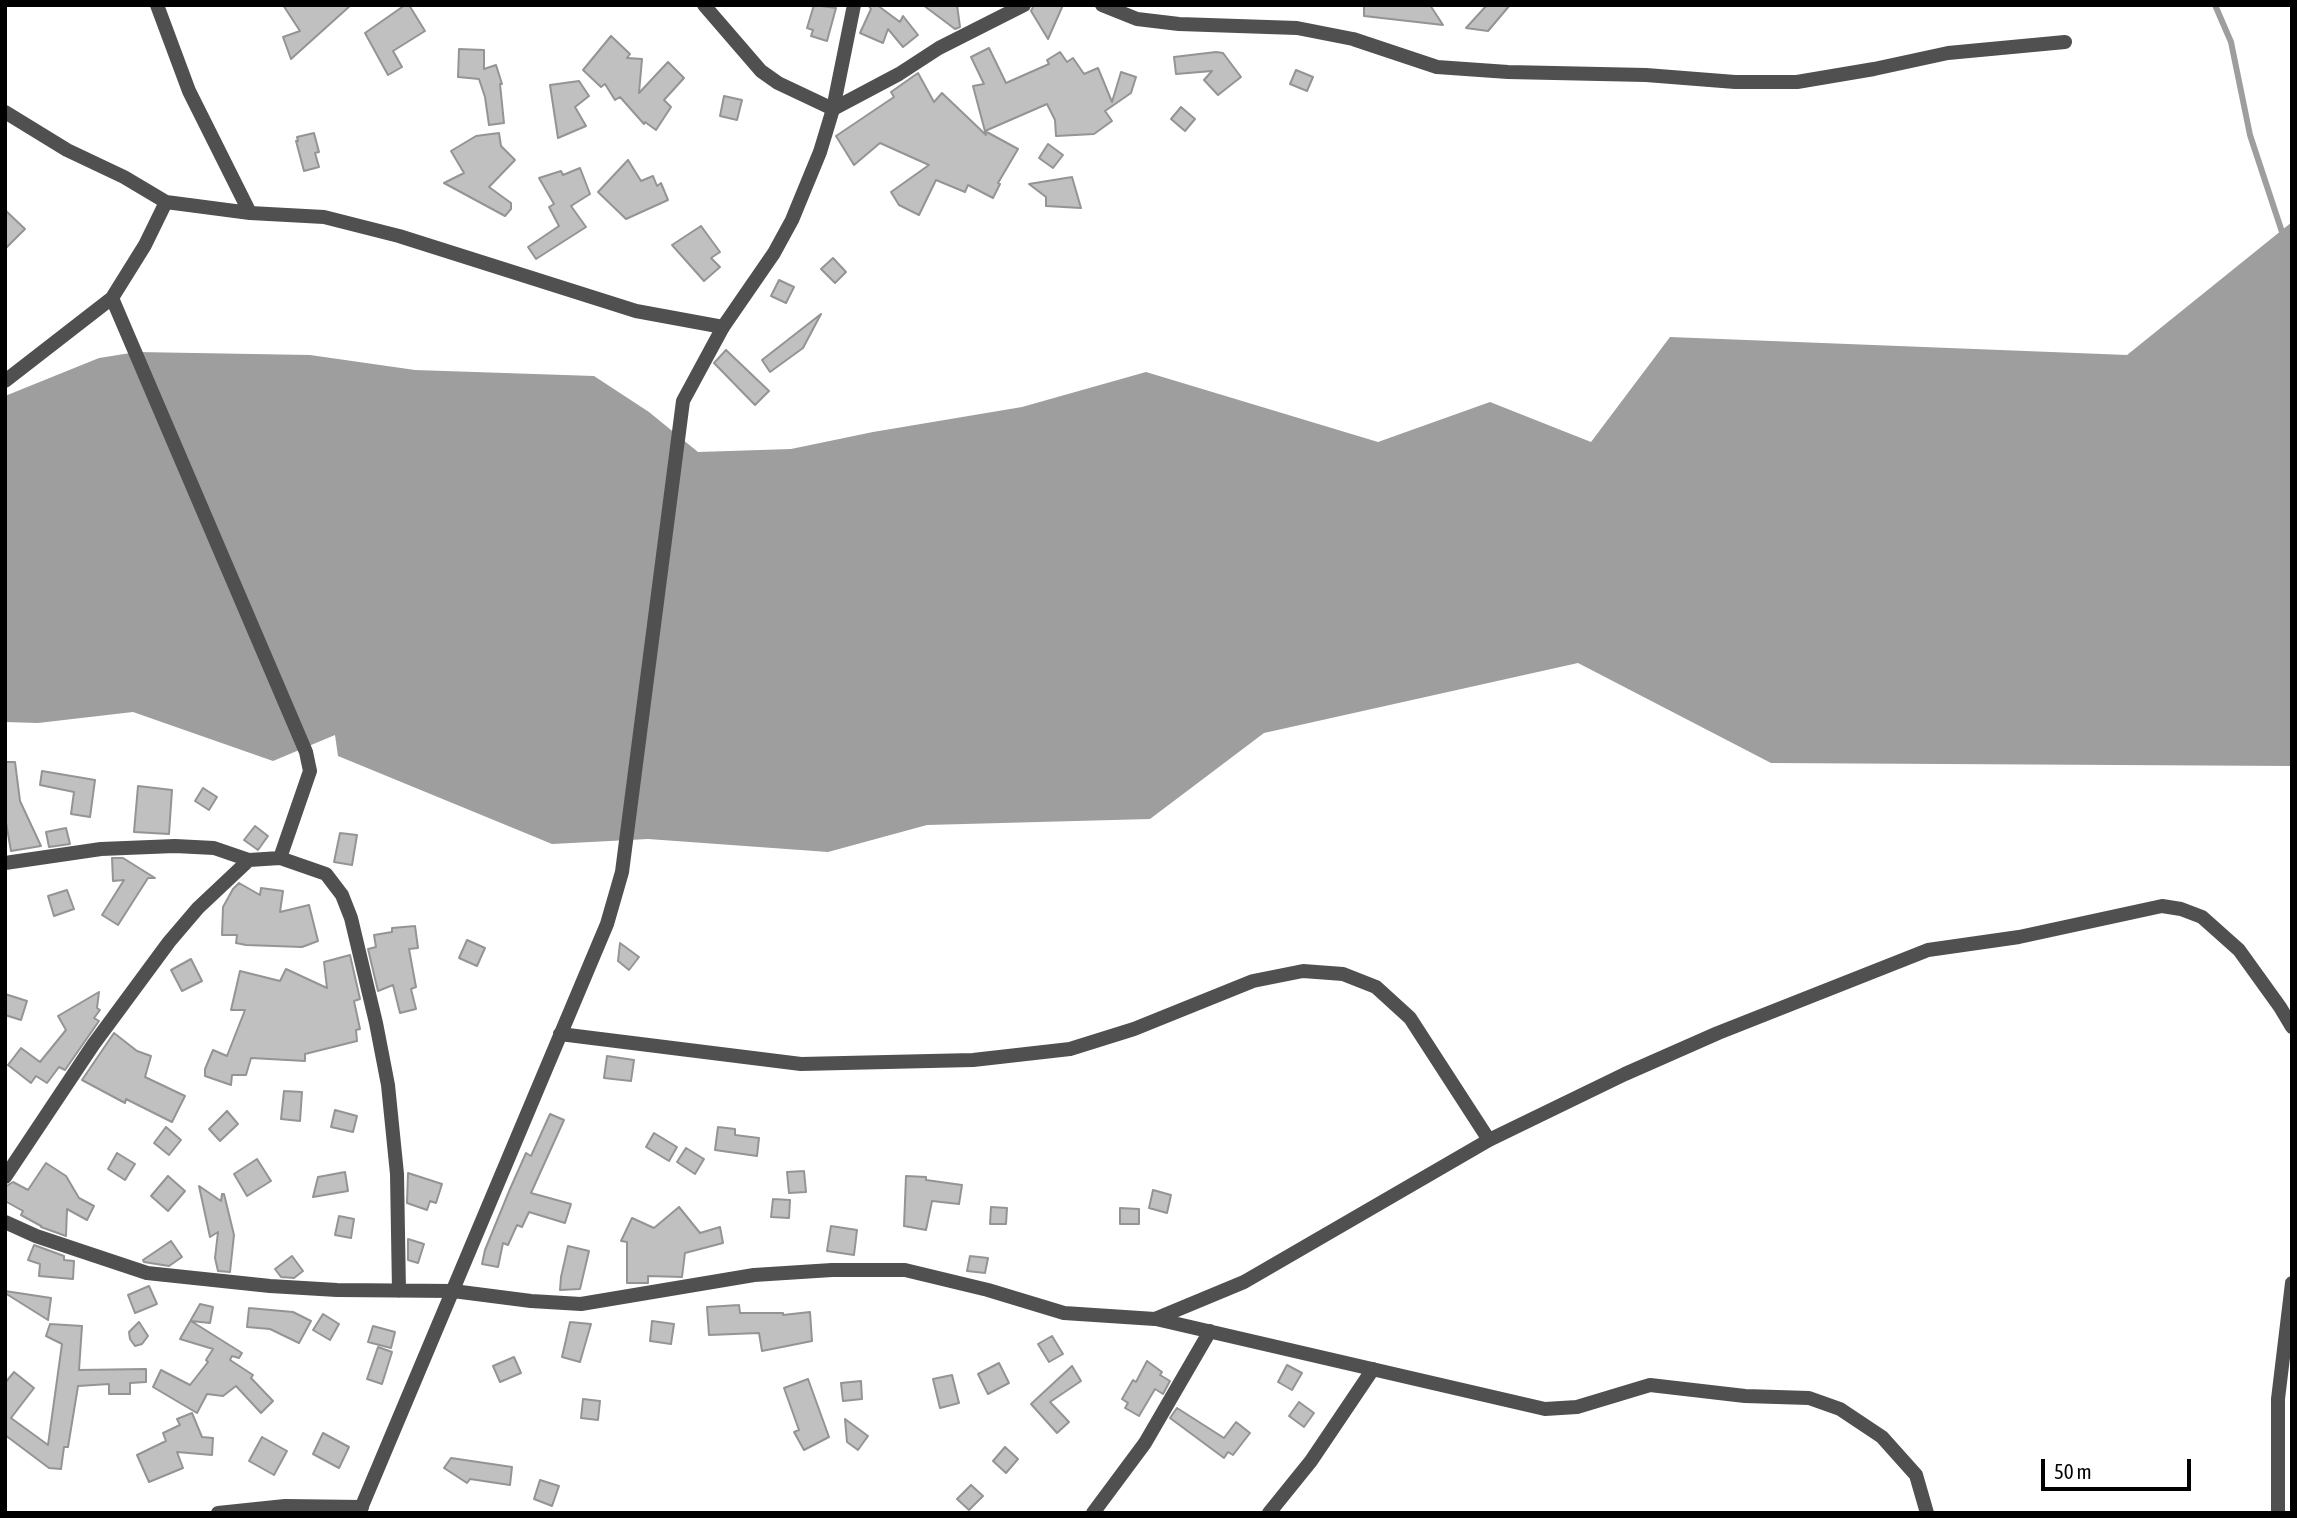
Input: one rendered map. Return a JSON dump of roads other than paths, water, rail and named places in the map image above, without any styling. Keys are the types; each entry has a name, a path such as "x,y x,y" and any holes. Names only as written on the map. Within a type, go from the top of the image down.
{"street":[{"path":"157,5 189,92 250,213"},
{"path":"704,5 761,71 778,83 833,109"},
{"path":"218,1513 285,1506 360,1510 453,1291 607,925 622,873 683,401 723,327 774,253 792,220 820,152 833,109 854,5"},
{"path":"833,109 899,74 939,48 1024,5"},
{"path":"1102,5 1137,19 1179,24 1297,28 1353,39 1437,66 1508,72 1646,75 1735,82 1797,82 1948,53 2065,42"},
{"path":"5,112 67,150 124,177 166,202 250,213 324,217 399,236 636,310 723,327"},
{"path":"5,381 112,298 145,245 166,202"},
{"path":"112,298 306,752 310,771 280,858"},
{"path":"5,863 101,849 176,846 214,848 249,860 280,858 326,874 342,895 351,918 376,1023 389,1098 397,1174 399,1291"},
{"path":"5,1177 93,1045 169,942 198,908 249,860"},
{"path":"1155,1318 1244,1282 1489,1140 1625,1074 1718,1033 1928,950 2019,937 2162,906 2182,909 2202,917 2239,950 2292,1027"},
{"path":"560,1034 801,1064 973,1060 1070,1049 1134,1029 1253,981 1303,971 1343,974 1376,987 1410,1018 1489,1140"},
{"path":"5,1222 36,1236 147,1273 270,1286 453,1291 581,1304 754,1275 832,1270 905,1270 988,1290 1064,1313 1155,1318 1545,1409 1577,1407 1650,1385 1745,1396 1809,1398 1840,1409 1882,1437 1916,1475 1927,1513"},
{"path":"2278,1513 2278,1399 2292,1283"},
{"path":"1093,1513 1145,1443 1210,1331"},
{"path":"1269,1513 1311,1461 1373,1369"}],"waterway":[{"path":"2215,5 2231,42 2250,135 2284,238"}]}
